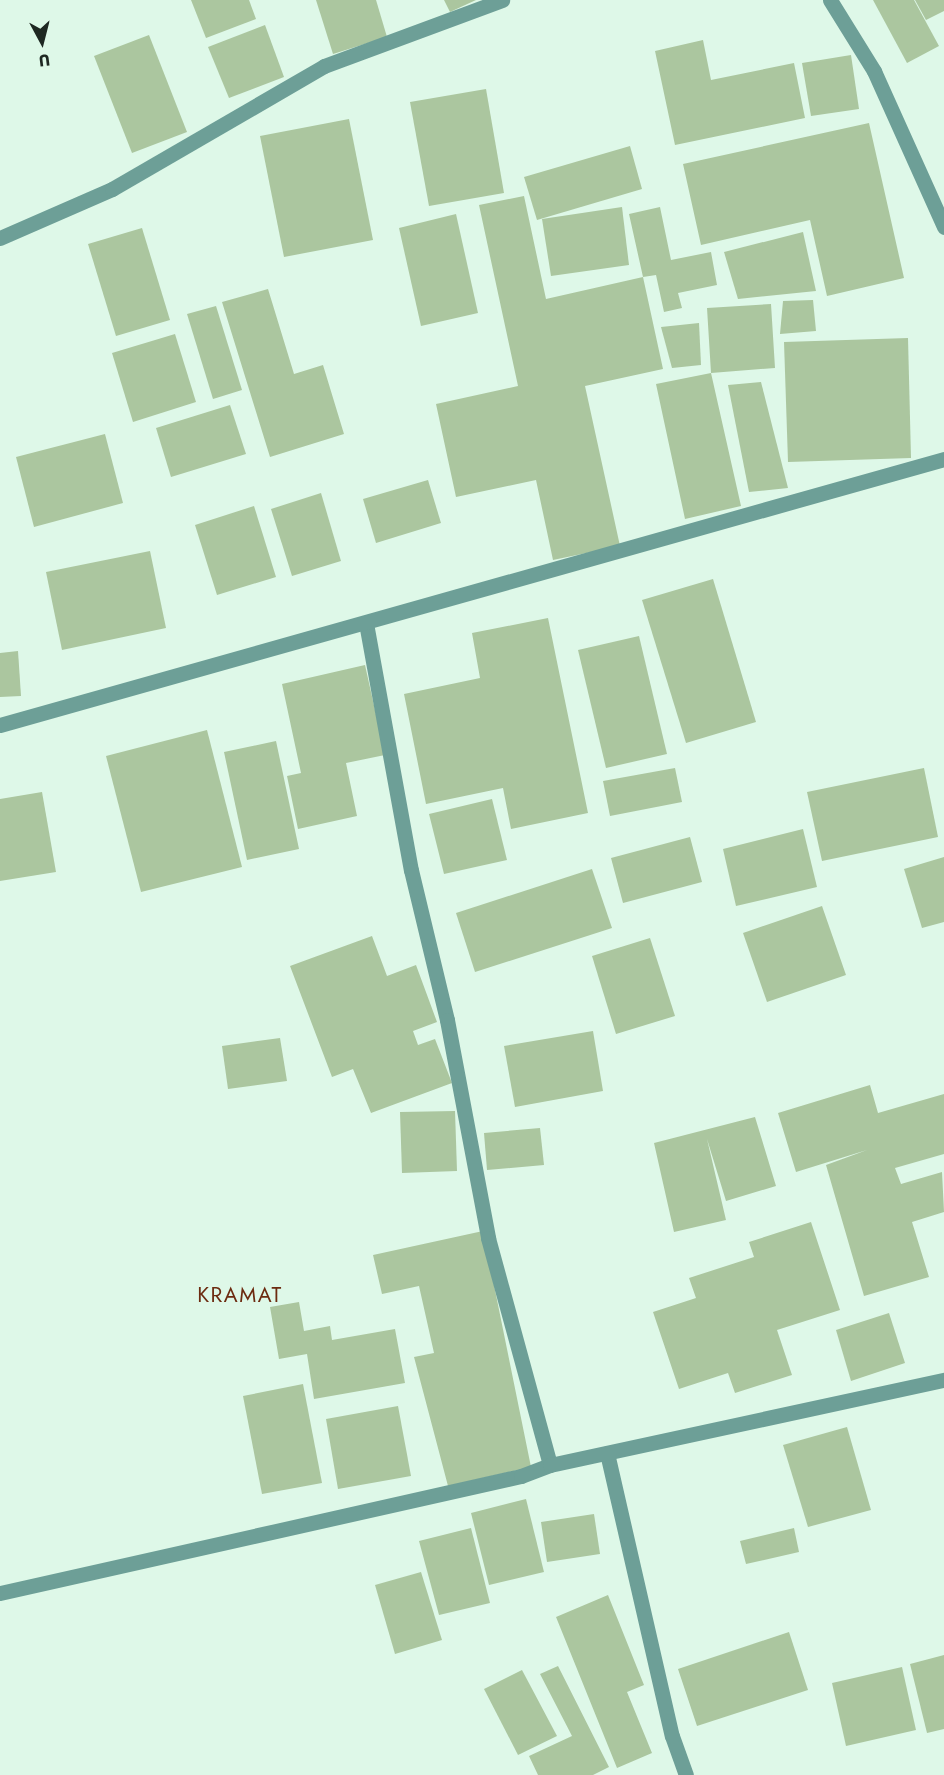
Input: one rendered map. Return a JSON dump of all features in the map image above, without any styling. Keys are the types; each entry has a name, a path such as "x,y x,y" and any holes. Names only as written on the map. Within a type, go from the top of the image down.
{"street":[{"path":"0,238 112,189 324,66 502,0"},
{"path":"830,0 874,71 908,138 944,227"},
{"path":"0,725 944,459"},
{"path":"366,623 411,870 447,1020 488,1238 550,1465"},
{"path":"0,1593 521,1476 550,1465 944,1380"},
{"path":"607,1453 672,1736 686,1775"}],"building":[{"path":"191,0 249,0 256,19 206,38"},
{"path":"316,0 376,0 387,37 333,54"},
{"path":"444,0 476,0 450,12"},
{"path":"873,0 914,0 939,46 907,63"},
{"path":"915,0 944,0 944,11 926,20"},
{"path":"265,25 284,77 229,98 208,47"},
{"path":"149,35 187,132 132,153 94,56"},
{"path":"703,40 711,80 794,63 805,118 675,145 655,51"},
{"path":"851,55 859,109 811,116 802,63"},
{"path":"486,89 504,193 429,206 410,102"},
{"path":"349,119 373,240 284,257 260,136"},
{"path":"869,123 904,278 827,296 810,220 701,245 683,164"},
{"path":"630,146 642,189 537,220 524,177"},
{"path":"524,196 546,299 643,277 663,369 585,386 620,546 553,560 536,480 456,497 436,404 518,386 479,205"},
{"path":"622,207 629,265 551,276 542,219"},
{"path":"660,207 671,260 711,252 717,285 678,293 682,308 664,312 656,275 643,277 629,214"},
{"path":"456,214 478,313 421,326 399,228"},
{"path":"142,228 170,320 116,336 88,244"},
{"path":"803,232 816,291 738,299 724,252"},
{"path":"268,289 294,374 323,365 344,434 270,457 222,302"},
{"path":"813,300 816,331 780,334 783,301"},
{"path":"771,304 775,368 711,373 707,308"},
{"path":"216,306 242,390 213,399 187,314"},
{"path":"699,323 701,365 672,368 661,327"},
{"path":"175,334 196,402 133,422 112,353"},
{"path":"908,338 911,458 788,462 784,342"},
{"path":"711,373 741,506 685,519 656,384"},
{"path":"761,382 788,488 749,492 728,385"},
{"path":"230,405 246,454 171,477 156,428"},
{"path":"105,434 123,503 34,527 16,457"},
{"path":"428,480 441,523 376,543 363,499"},
{"path":"321,493 341,561 292,576 271,509"},
{"path":"254,506 276,577 217,595 195,525"},
{"path":"150,551 166,628 62,650 46,572"},
{"path":"713,579 756,722 686,743 642,600"},
{"path":"548,618 588,813 511,829 503,788 426,804 404,694 480,678 472,633"},
{"path":"639,636 667,754 606,768 578,650"},
{"path":"18,651 21,696 0,697 0,653"},
{"path":"365,665 385,755 346,763 357,816 298,829 287,776 301,773 282,684"},
{"path":"207,730 242,867 141,892 106,756"},
{"path":"276,741 299,849 247,860 224,752"},
{"path":"675,768 682,802 610,816 603,781"},
{"path":"924,768 938,837 822,861 807,792"},
{"path":"42,792 56,872 0,881 0,799"},
{"path":"492,799 507,860 444,874 429,814"},
{"path":"803,829 817,887 736,906 723,849"},
{"path":"690,837 702,882 623,903 611,858"},
{"path":"944,857 944,922 922,928 904,869"},
{"path":"592,869 612,928 475,972 456,913"},
{"path":"822,906 846,975 767,1002 743,933"},
{"path":"372,936 387,976 416,965 437,1022 413,1031 418,1045 435,1039 452,1083 371,1113 353,1069 332,1077 290,966"},
{"path":"650,938 675,1016 616,1034 592,956"},
{"path":"593,1031 603,1091 515,1107 504,1046"},
{"path":"280,1038 287,1081 228,1089 222,1046"},
{"path":"870,1085 878,1113 944,1094 944,1154 895,1168 901,1184 942,1172 944,1212 912,1222 929,1277 864,1296 826,1165 867,1150 796,1172 778,1113"},
{"path":"455,1111 457,1171 402,1173 400,1112"},
{"path":"755,1117 776,1186 726,1201 707,1139 726,1220 674,1232 654,1143"},
{"path":"540,1128 544,1165 487,1170 484,1133"},
{"path":"811,1222 840,1310 777,1330 792,1375 735,1393 728,1373 679,1389 653,1312 696,1298 689,1278 754,1257 749,1242"},
{"path":"483,1231 531,1467 448,1486 414,1357 434,1353 419,1286 382,1294 373,1255"},
{"path":"299,1302 304,1331 330,1326 332,1340 395,1329 405,1383 314,1399 307,1354 279,1359 270,1307"},
{"path":"889,1313 905,1363 851,1381 836,1330"},
{"path":"303,1384 322,1483 262,1494 243,1396"},
{"path":"398,1406 411,1476 338,1489 326,1419"},
{"path":"847,1427 871,1510 808,1527 783,1445"},
{"path":"526,1499 544,1572 489,1585 471,1513"},
{"path":"594,1514 600,1554 547,1562 541,1522"},
{"path":"471,1528 490,1603 439,1615 419,1541"},
{"path":"794,1528 799,1552 746,1564 740,1541"},
{"path":"421,1572 442,1640 395,1654 375,1585"},
{"path":"608,1595 644,1685 627,1692 652,1753 617,1768 556,1617"},
{"path":"789,1632 808,1690 697,1726 678,1669"},
{"path":"944,1655 944,1729 927,1733 910,1664"},
{"path":"558,1666 609,1767 593,1775 538,1775 529,1756 572,1736 540,1674"},
{"path":"902,1667 916,1730 846,1746 832,1683"},
{"path":"522,1670 557,1736 518,1755 484,1689"}],"district":[{"name":"KRAMAT","path":"240,1295"}]}
